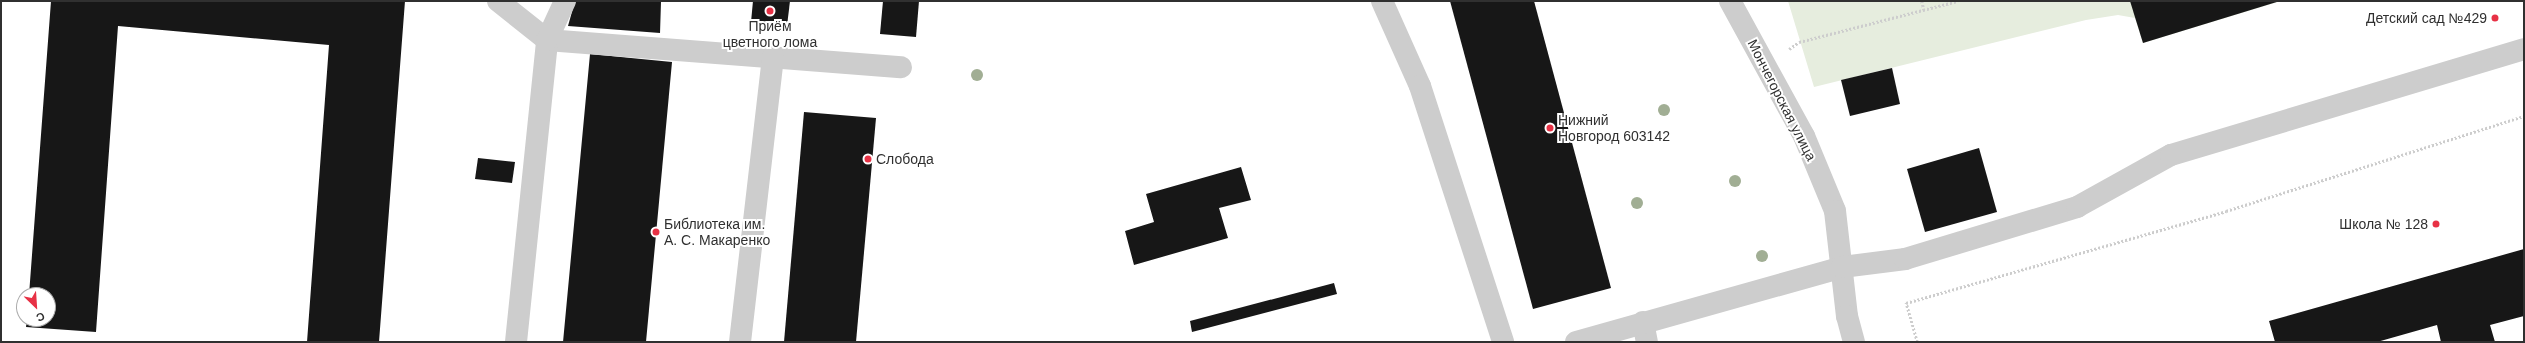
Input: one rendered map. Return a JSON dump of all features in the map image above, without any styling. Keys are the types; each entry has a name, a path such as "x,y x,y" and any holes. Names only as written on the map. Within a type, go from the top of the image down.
{"street":[{"path":"498,1 547,40 901,67"},
{"path":"516,342 547,40 565,1"},
{"path":"1382,1 1420,86 1503,342"},
{"name":"Мончегорская улица","path":"1730,1 1804,136 1835,211 1847,316 1854,342"},
{"path":"1576,342 1645,332 1842,267 1904,259 2077,207 2171,155 2524,49"},
{"path":"740,342 773,57"}],"path":[{"path":"1922,1 1924,10"},
{"path":"1764,64 1799,42 1958,1"},
{"path":"1917,342 1906,303 2226,211 2524,116"}],"green space":[{"path":"1788,1 2281,1 2143,43 2135,18 2118,15 2086,20 1814,87"}],"building":[{"path":"51,1 405,1 379,342 307,342 329,45 118,26 96,332 26,327 56,327 56,287 30,287"},
{"path":"575,1 661,1 660,33 568,26"},
{"name":"Приём цветного лома","path":"753,1 790,1 787,26 751,22"},
{"path":"883,1 919,1 916,37 880,34"},
{"path":"1450,1 1534,1 1611,288 1533,309"},
{"path":"2130,1 2280,1 2143,43"},
{"path":"590,54 672,62 646,342 563,342"},
{"path":"1892,68 1900,104 1850,116 1841,80"},
{"path":"804,112 876,118 856,342 784,342"},
{"path":"1979,148 1997,212 1925,232 1907,169"},
{"path":"478,158 515,162 512,183 475,179"},
{"path":"1241,167 1251,200 1219,208 1228,238 1134,265 1125,231 1154,222 1146,194"},
{"path":"2524,249 2524,316 2490,325 2495,342 2441,342 2437,325 2377,342 2275,342 2269,321"},
{"path":"1334,283 1337,294 1192,332 1190,321"}],"place":[{"name":"Приём цветного лома","path":"770,11"},
{"name":"Детский сад №429","path":"2495,18"},
{"name":"Нижний Новгород 603142","path":"1550,128"},
{"name":"Слобода","path":"868,159"},
{"name":"Школа № 128","path":"2436,224"},
{"name":"Библиотека им. А. С. Макаренко","path":"656,232"}]}
